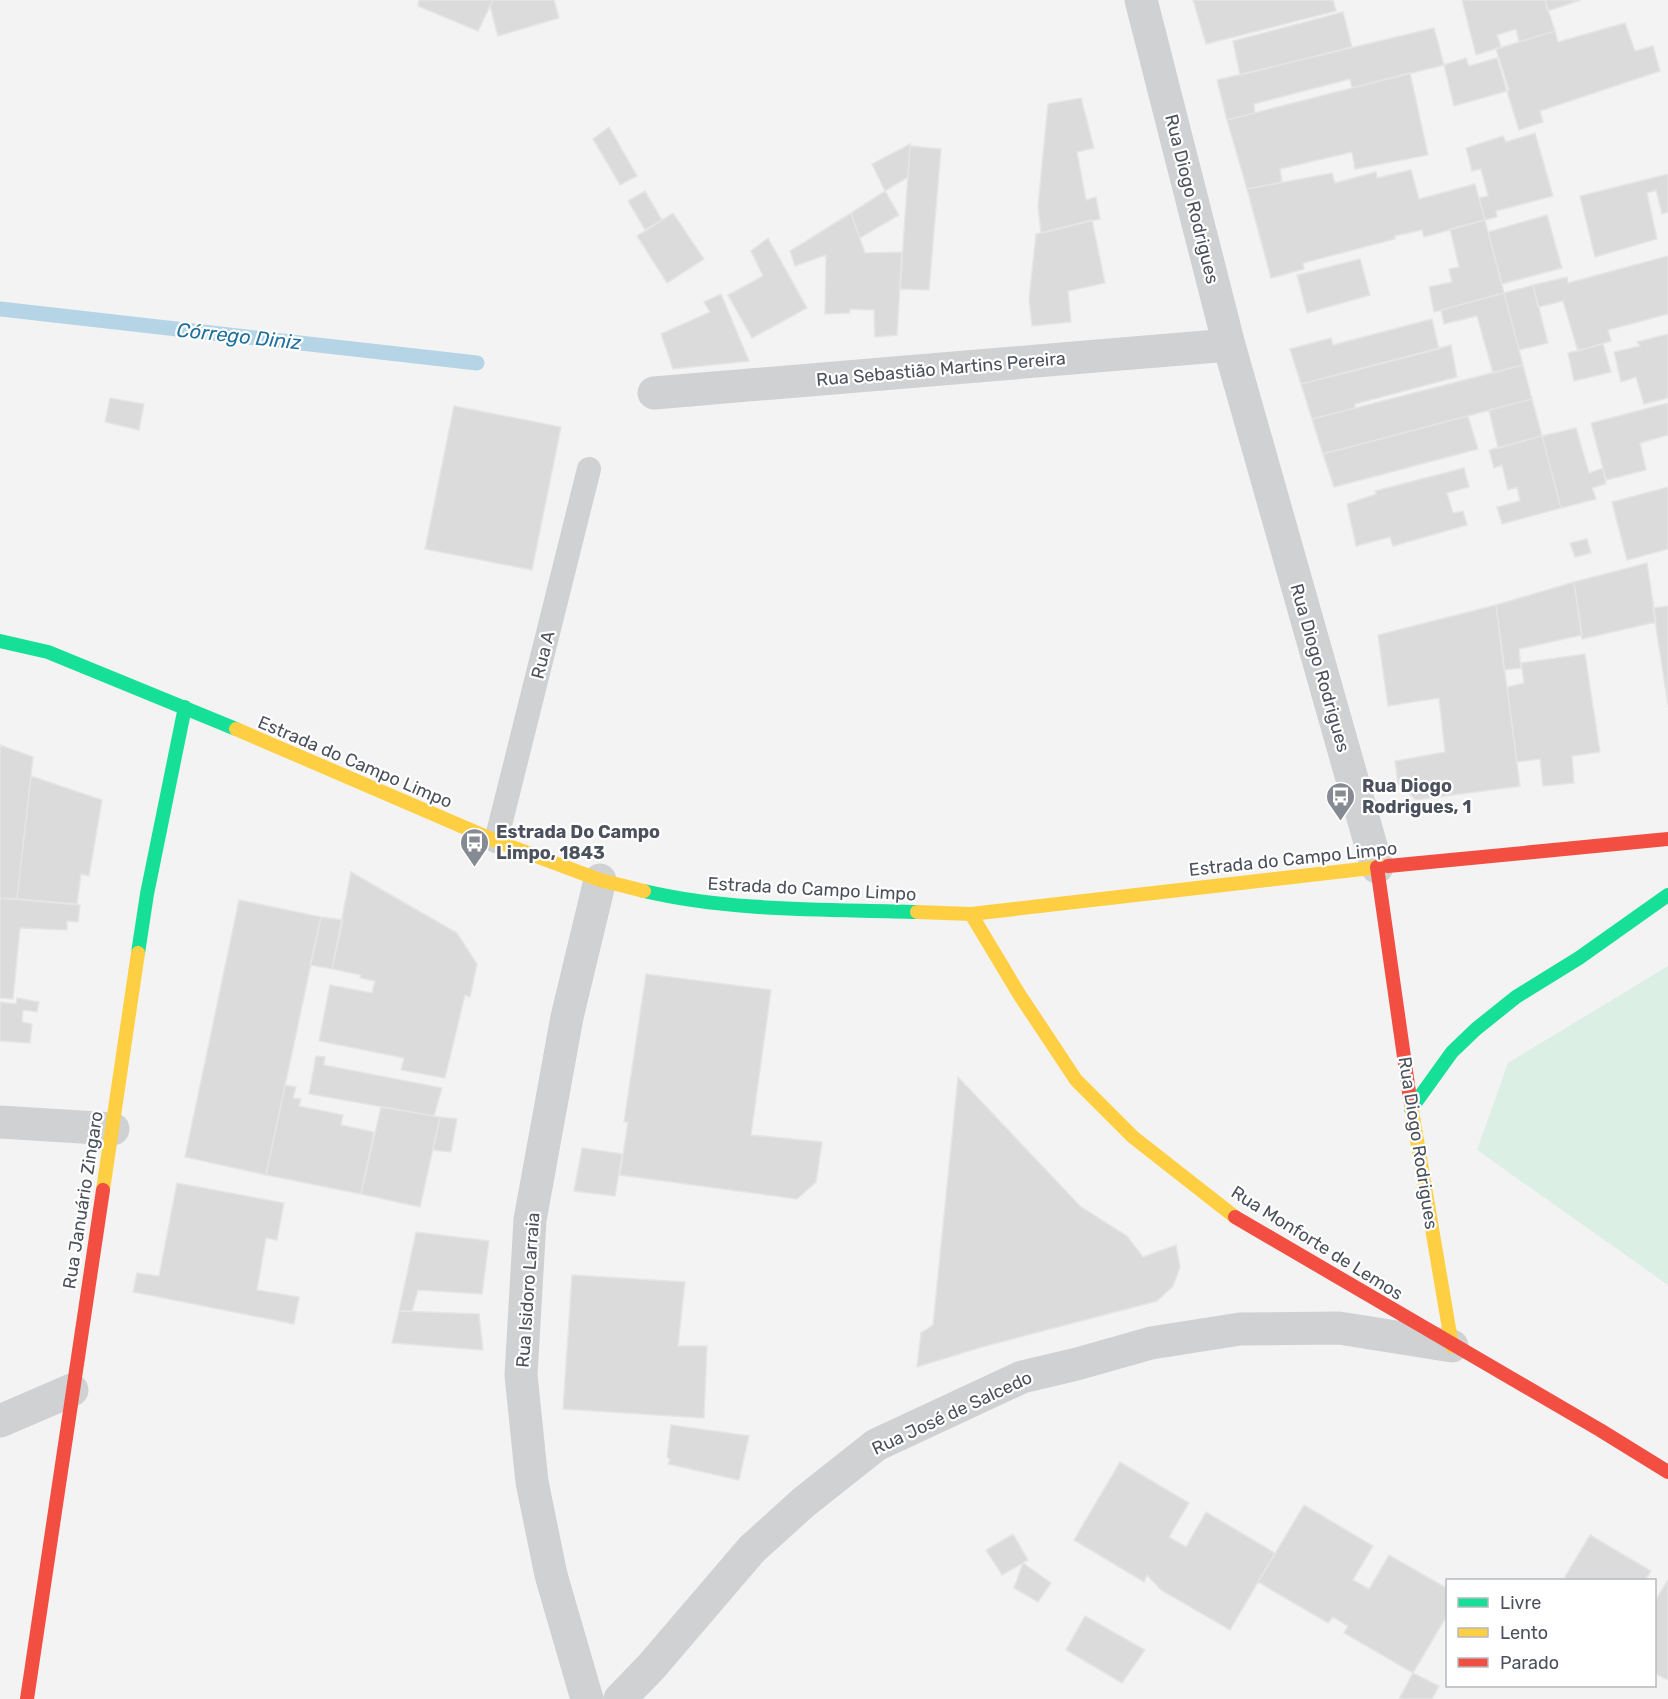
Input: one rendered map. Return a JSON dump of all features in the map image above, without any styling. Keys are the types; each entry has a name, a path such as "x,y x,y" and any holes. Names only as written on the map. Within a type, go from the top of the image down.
{"street":[{"name":"Rua Diogo Rodrigues","path":"1141,0 1229,345 1377,867 1411,1109 1452,1346"},
{"name":"Rua Sebastião Martins Pereira","path":"654,393 1229,345"},
{"name":"Estrada do Campo Limpo","path":"0,641 48,652 185,707 496,842 600,880 678,899 744,906 971,914 1377,867 1668,839"},
{"name":"Rua Januário Zingaro","path":"27,1699 147,894 185,707"},
{"name":"Rua Isidoro Larraia","path":"587,1699 551,1575 532,1482 522,1375 530,1220 567,1017 600,880"},
{"path":"1411,1109 1452,1052 1476,1029 1516,997 1579,958 1668,895"},
{"name":"Rua Monforte de Lemos","path":"971,914 1019,994 1076,1080 1133,1137 1242,1222 1600,1430 1668,1472"},
{"path":"0,1122 112,1129"},
{"name":"Rua José de Salcedo","path":"620,1699 651,1667 752,1549 876,1444 1022,1377 1151,1343 1240,1329 1339,1328 1452,1346"},
{"path":"0,1421 72,1390"}],"lane":[{"name":"Rua A","path":"496,842 589,469"}],"green space":[{"path":"1668,966 1668,1285 1477,1150 1508,1063"}],"building":[{"path":"419,0 493,0 478,31 418,6"},
{"path":"493,0 554,0 559,18 498,36 490,6"},
{"path":"1193,0 1333,0 1336,11 1206,44"},
{"path":"1462,0 1545,0 1555,31 1519,42 1516,29 1497,35 1501,47 1476,55"},
{"path":"1545,0 1581,0 1548,11"},
{"path":"1343,12 1352,47 1240,75 1233,41"},
{"path":"1625,23 1635,51 1653,46 1660,71 1540,111 1543,122 1519,130 1496,49 1555,31 1558,42"},
{"path":"1434,28 1444,65 1352,88 1350,79 1254,104 1255,113 1227,120 1217,80"},
{"path":"1466,58 1469,66 1497,58 1507,91 1454,106 1444,65"},
{"path":"1410,73 1428,155 1355,169 1352,152 1280,169 1282,182 1247,189 1227,120"},
{"path":"1081,98 1094,148 1077,152 1086,200 1096,197 1100,219 1041,233 1038,206 1048,104"},
{"path":"609,127 637,176 620,185 593,139"},
{"path":"1535,133 1553,196 1496,211 1497,217 1485,220 1479,198 1488,196 1481,169 1472,171 1466,148 1503,136 1506,142"},
{"path":"910,144 908,177 885,191 872,164"},
{"path":"910,146 941,149 929,290 900,289"},
{"path":"1411,170 1419,199 1475,184 1485,220 1424,237 1422,230 1395,236 1395,239 1303,263 1304,269 1271,278 1247,189 1332,173 1335,183 1376,172 1377,178"},
{"path":"1668,174 1668,212 1662,214 1656,190 1647,193 1657,239 1595,257 1580,196"},
{"path":"645,191 662,220 645,230 628,201"},
{"path":"885,191 899,215 860,238 851,213"},
{"path":"673,213 704,259 667,283 637,236"},
{"path":"851,213 865,253 902,252 897,335 875,337 874,310 850,309 849,313 825,314 826,255 795,266 790,251"},
{"path":"1547,215 1562,268 1502,284 1488,232"},
{"path":"1092,220 1105,283 1068,291 1071,322 1032,326 1029,299 1036,234"},
{"path":"1485,220 1504,293 1434,312 1429,287 1452,282 1449,269 1459,267 1450,229"},
{"path":"768,238 807,308 752,338 728,295 763,276 751,251"},
{"path":"1668,256 1668,314 1608,330 1611,341 1578,351 1563,301 1538,307 1533,285 1567,277 1568,283"},
{"path":"1360,259 1370,295 1307,313 1297,275"},
{"path":"1533,285 1548,343 1519,350 1504,293"},
{"path":"1504,293 1523,365 1493,373 1477,316 1444,324 1441,310"},
{"path":"721,294 749,361 673,369 661,334 710,312 704,302"},
{"path":"1432,319 1439,349 1301,384 1290,349 1331,338 1333,345"},
{"path":"1668,334 1668,398 1644,404 1636,377 1621,382 1614,352 1640,346 1637,342"},
{"path":"1603,344 1611,372 1574,381 1568,353"},
{"path":"1451,345 1457,377 1355,404 1355,408 1312,419 1301,384"},
{"path":"1523,365 1532,399 1323,454 1312,419"},
{"path":"110,398 144,404 139,430 105,422"},
{"path":"1532,399 1542,436 1498,448 1489,410"},
{"path":"1668,403 1668,435 1640,443 1646,470 1606,480 1591,423"},
{"path":"454,406 561,427 532,570 425,549"},
{"path":"1468,416 1478,449 1334,487 1323,454"},
{"path":"1576,428 1589,473 1603,468 1606,484 1592,488 1596,499 1561,508 1542,436"},
{"path":"1542,436 1561,508 1502,524 1497,507 1520,501 1517,487 1508,490 1502,465 1494,468 1489,450"},
{"path":"1464,468 1469,487 1447,493 1453,513 1463,511 1467,525 1393,546 1390,537 1356,546 1347,504 1376,494 1375,491"},
{"path":"1668,487 1668,549 1627,560 1612,502"},
{"path":"1587,539 1591,553 1575,557 1570,543"},
{"path":"1647,563 1656,622 1582,639 1574,582"},
{"path":"1574,582 1582,635 1519,649 1521,668 1504,670 1496,605"},
{"path":"1496,605 1520,786 1416,800 1398,784 1395,761 1445,752 1439,698 1388,706 1378,635"},
{"path":"1668,606 1668,705 1653,608"},
{"path":"1585,654 1600,752 1572,756 1574,783 1543,786 1540,759 1517,762 1507,687 1524,683 1521,663"},
{"path":"0,745 33,757 17,899 0,898"},
{"path":"31,776 102,800 89,876 81,874 77,904 17,899"},
{"path":"351,872 457,933 477,964 470,997 465,995 445,1078 401,1070 404,1058 319,1041 330,985 372,993 375,981 360,978 361,975 332,969"},
{"path":"0,898 80,905 78,922 67,921 67,930 20,928 13,999 0,998"},
{"path":"239,900 321,917 266,1175 185,1157"},
{"path":"321,917 343,920 332,969 310,965"},
{"path":"646,974 771,990 751,1135 822,1142 816,1182 797,1199 620,1175 628,1122 624,1122"},
{"path":"17,998 39,1002 37,1012 23,1010 22,1022 32,1024 30,1043 0,1041 0,1002 16,1004"},
{"path":"316,1056 325,1057 324,1065 442,1088 434,1116 309,1094"},
{"path":"958,1077 1081,1207 1127,1236 1143,1257 1176,1245 1180,1267 1173,1286 1157,1301 982,1347 917,1367 921,1333 933,1325"},
{"path":"285,1085 296,1087 293,1098 301,1099 299,1106 343,1115 341,1125 374,1132 361,1194 266,1175"},
{"path":"381,1107 440,1117 420,1207 361,1194"},
{"path":"440,1117 457,1119 451,1152 433,1150"},
{"path":"582,1148 622,1154 615,1196 574,1191"},
{"path":"177,1183 284,1203 277,1240 266,1238 257,1290 299,1297 294,1324 133,1292 137,1273 159,1276"},
{"path":"416,1232 489,1241 482,1294 418,1290 412,1311 399,1311"},
{"path":"572,1275 685,1282 678,1346 707,1346 704,1418 563,1409"},
{"path":"399,1311 479,1314 483,1350 392,1343"},
{"path":"671,1425 749,1436 739,1480 668,1464"},
{"path":"1120,1462 1189,1503 1169,1537 1186,1547 1206,1512 1275,1553 1230,1630 1161,1590 1147,1575 1144,1582 1074,1540"},
{"path":"1304,1505 1373,1546 1353,1580 1369,1589 1389,1555 1446,1588 1446,1617 1413,1673 1344,1633 1348,1626 1333,1617 1328,1623 1258,1582"},
{"path":"1013,1534 1028,1560 1002,1575 986,1550"},
{"path":"1590,1535 1651,1571 1646,1579 1564,1579"},
{"path":"1023,1563 1051,1583 1038,1602 1014,1588"},
{"path":"1668,1581 1668,1680 1656,1674 1656,1600"},
{"path":"1085,1616 1145,1650 1122,1683 1066,1650"},
{"path":"1413,1673 1439,1686 1432,1699 1399,1699"}],"waterway":[{"name":"Córrego Diniz","path":"0,309 477,363"}],"traffic: fast":[{"path":"0,641 48,652 236,729"},
{"path":"138,953 147,894 185,707"},
{"path":"644,891 678,898 746,906 917,912"},
{"path":"1411,1109 1452,1052 1476,1029 1516,997 1579,958 1668,895"}],"traffic: slow":[{"path":"236,729 496,841 600,880 644,891"},
{"path":"917,912 971,914 1388,866"},
{"path":"971,914 1019,994 1076,1080 1133,1137 1235,1217"},
{"path":"103,1190 138,953"},
{"path":"1410,1099 1452,1346"}],"traffic: jam":[{"path":"1388,866 1668,839"},
{"path":"1377,867 1410,1099"},
{"path":"27,1699 103,1190"},
{"path":"1235,1217 1668,1472"}],"place":[{"name":"Rua Diogo Rodrigues, 1","path":"1341,822"},
{"name":"Estrada Do Campo Limpo, 1843","path":"475,868"}]}
